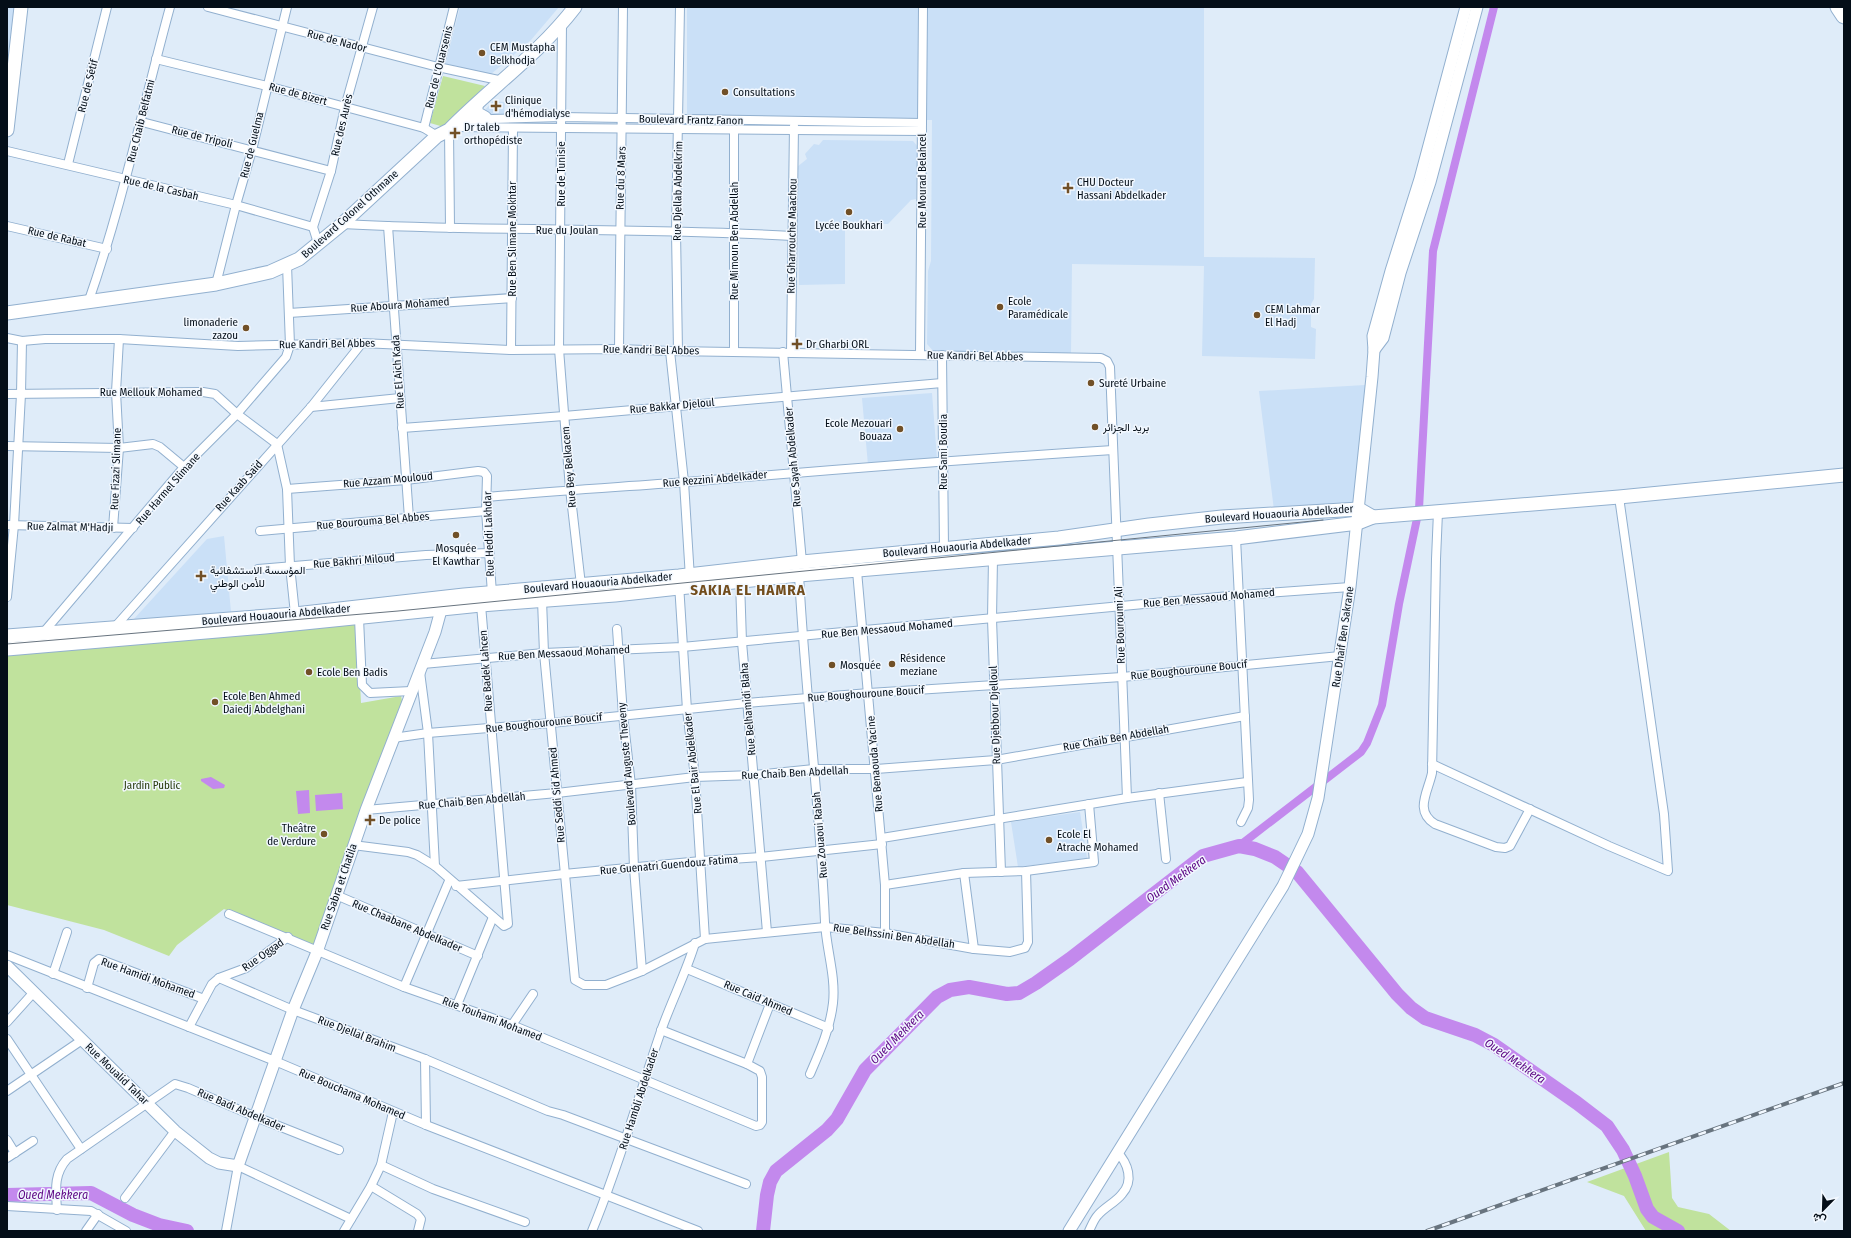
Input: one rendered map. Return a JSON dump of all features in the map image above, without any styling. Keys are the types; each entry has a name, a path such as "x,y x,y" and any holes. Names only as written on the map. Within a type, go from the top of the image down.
{"highway":[{"path":"1838,7 1844,16"}],"main road":[{"path":"7,130 11,64 21,7"},
{"name":"Boulevard Colonel Othmane","path":"13,311 88,303 216,284 270,272 299,259 342,224 503,81 562,24 575,7"},
{"path":"1461,48 1466,7"},
{"path":"1461,48 1477,7"},
{"name":"Rue Dhaif Ben Sakrane","path":"1069,1231 1283,886 1300,854 1308,834 1318,798 1350,587 1358,523 1374,350 1382,338 1400,273 1430,182 1461,48"},
{"path":"476,105 476,113 485,118"},
{"path":"7,316 13,311"},
{"path":"1373,517 1403,516 1619,497 1844,475"},
{"name":"Boulevard Houaouria Abdelkader","path":"7,636 441,604 481,605 542,600 685,581 802,562 1059,538 1117,529 1222,517 1359,509 1373,517"},
{"name":"Boulevard Houaouria Abdelkader","path":"7,648 359,618 441,604 492,593 581,585 685,581 740,581 857,571 1236,538 1358,523 1373,517"},
{"name":"Rue Sabra et Chatila","path":"238,1166 293,1010 317,952 353,845 411,691 436,632 441,604"},
{"name":"Rue Moualid Tahar","path":"7,966 175,1131 209,1158 219,1163 238,1166"}],"street":[{"name":"Rue de Sétif","path":"68,164 107,7"},
{"name":"Rue Chaib Belfatmi","path":"88,303 107,249 142,122 156,59 170,7"},
{"name":"Rue de Nador","path":"208,7 362,48 466,74 503,81"},
{"name":"Rue de Guelma","path":"216,284 252,150 287,7"},
{"name":"Rue des Aurès","path":"314,227 331,171 345,107 373,7"},
{"name":"Rue de L'Ouarsenis","path":"424,128 454,7"},
{"name":"Rue du 8 Mars","path":"619,349 619,231 623,7"},
{"name":"Rue Djellab Abdelkrim","path":"680,7 674,351 684,482"},
{"name":"Rue Mourad Belahcel","path":"920,355 923,7"},
{"name":"Rue de Tunisie","path":"559,349 562,24"},
{"name":"Rue de Bizert","path":"156,59 267,86 424,128 449,128"},
{"name":"Boulevard Frantz Fanon","path":"449,128 485,118 794,121 922,127"},
{"path":"760,130 761,121"},
{"name":"Rue Gharrouche Maachou","path":"787,352 792,236 794,121"},
{"name":"Rue de Tripoli","path":"142,122 331,171"},
{"path":"450,228 449,128 794,131 922,127"},
{"name":"Rue Ben Slimane Mokhtar","path":"511,350 513,128"},
{"name":"Rue Mimoun Ben Abdellah","path":"734,130 734,351"},
{"name":"Rue de la Casbah","path":"7,151 68,164 126,180 236,205 314,227"},
{"name":"Rue du Joulan","path":"342,224 513,230 735,233 792,236"},
{"name":"Rue de Rabat","path":"7,226 107,249"},
{"name":"Rue El Aich Kada","path":"388,226 394,305 395,344 409,518"},
{"path":"314,227 318,243"},
{"path":"287,265 290,345"},
{"name":"Rue Aboura Mohamed","path":"289,312 512,298"},
{"name":"Rue Kandri Bel Abbes","path":"7,338 22,341 45,339 118,340 238,346 362,343 511,350 619,349 1101,358 1107,361 1110,367 1118,548"},
{"name":"Rue Fizazi Slimane","path":"113,528 119,448 116,392 118,340"},
{"path":"7,597 10,525 21,394 22,341"},
{"name":"Rue Kaab Saïd","path":"114,628 311,407 362,343"},
{"name":"Rue Harmel Slimane","path":"43,633 184,467 237,414 282,364 290,345"},
{"name":"Rue Bey Belkacem","path":"559,349 570,489 581,585"},
{"name":"Rue Sayah Abdelkader","path":"787,352 788,395 802,562"},
{"name":"Rue Sami Boudia","path":"942,355 944,548"},
{"name":"Rue Bakkar Djeloul","path":"402,428 564,416 788,395 942,383"},
{"name":"Rue Mellouk Mohamed","path":"7,394 210,392 215,394 237,414 277,444"},
{"path":"311,407 400,398"},
{"path":"277,444 287,489 290,566 295,614"},
{"path":"7,446 119,448 156,445 184,467"},
{"name":"Rue Rezzini Abdelkader","path":"488,498 570,489 684,482 943,460 1113,450"},
{"name":"Rue Azzam Mouloud","path":"287,489 406,480 478,471 484,472 487,476"},
{"name":"Rue Heddi Lakhdar","path":"487,476 488,498 486,511 492,593"},
{"name":"Rue El Bair Abdelkader","path":"684,482 685,581 682,647 687,710 695,778 705,938"},
{"path":"1432,764 1609,846 1668,870 1664,814 1619,497"},
{"name":"Rue Bourouma Bel Abbes","path":"260,531 486,511"},
{"path":"1433,513 1436,559 1432,764 1430,784 1423,808 1427,819 1435,824 1496,847 1505,848 1510,846 1530,809"},
{"name":"Rue Zalmat M'Hadji","path":"10,525 133,528"},
{"path":"1236,538 1246,716 1248,808 1240,822"},
{"name":"Rue Bouroumi Ali","path":"1118,548 1127,798"},
{"name":"Rue Bakhri Miloud","path":"258,569 426,555 490,553"},
{"name":"Rue Djebbour Djelloul","path":"993,558 992,619 1001,872"},
{"name":"Rue Benaouda Yacine","path":"857,571 861,631 882,841 885,885 885,933"},
{"name":"Rue Zouaoui Rabah","path":"799,575 802,637 809,698 822,850 825,927 833,987 833,1002 829,1028 810,1074"},
{"name":"Rue Belhamidi Blaha","path":"740,581 742,642 767,932"},
{"name":"Rue Ben Messaoud Mohamed","path":"421,668 484,658 544,653 682,647 1240,595 1350,587"},
{"name":"Rue Seddi Sid Ahmed","path":"542,600 544,653 575,980 584,985"},
{"name":"Rue Badek Lahcen","path":"481,605 484,658 508,922 506,926 504,926 493,917"},
{"path":"359,618 362,686 370,692 411,691"},
{"name":"Boulevard Auguste Theveny","path":"616,628 623,715 631,785 634,868 642,971"},
{"name":"Rue Boughouroune Boucif","path":"393,738 428,733 491,729 747,703 994,684 1122,677 1243,664 1340,656"},
{"path":"421,668 428,733 435,866"},
{"name":"Rue Chaib Ben Abdellah","path":"366,810 557,793 695,778 754,775 814,769 876,769 996,760 1125,736 1246,716"},
{"path":"882,841 1089,804 1159,793 1247,782"},
{"path":"1159,793 1166,860"},
{"path":"885,885 964,873 1026,871 1094,862 1089,804"},
{"name":"Rue Guenatri Guendouz Fatima","path":"456,886 701,860 761,857 882,841"},
{"path":"353,845 408,852 417,855 435,866 449,881 493,917 457,1005"},
{"name":"Rue Belhssini Ben Abdellah","path":"584,985 606,985 642,971 705,938 825,927 885,933 974,949 1010,952 1026,948 1028,942 1026,871"},
{"path":"964,873 974,949"},
{"path":"404,987 449,881"},
{"name":"Rue Chaabane Abdelkader","path":"336,895 478,956"},
{"name":"Rue Touhami Mohamed","path":"229,914 404,987 512,1025 756,1126 760,1125 762,1122 762,1074 747,1064"},
{"path":"53,974 67,932"},
{"name":"Rue Oggad","path":"219,978 237,973 288,938"},
{"name":"Rue Hambli Abdelkader","path":"592,1231 607,1195 661,1030 687,969 695,943"},
{"name":"Rue Bouchama Mohamed","path":"7,955 87,988 275,1061 393,1112 698,1231"},
{"name":"Rue Hamidi Mohamed","path":"87,988 94,963 99,959 204,999"},
{"name":"Rue Caid Ahmed","path":"687,969 829,1028"},
{"path":"189,1027 212,984 219,978"},
{"name":"Rue Djellal Brahim","path":"219,978 293,1010 425,1059 548,1111 626,1138 746,1184"},
{"path":"7,1022 34,992"},
{"path":"512,1025 533,994"},
{"path":"661,1030 747,1064 770,1004"},
{"path":"7,1039 81,1149"},
{"path":"7,1091 82,1040"},
{"path":"425,1059 426,1125"},
{"name":"Rue Badi Abdelkader","path":"147,1103 175,1084 339,1150"},
{"path":"57,1207 55,1183 64,1162 147,1103"},
{"path":"344,1231 371,1186 381,1165 393,1112"},
{"path":"125,1198 175,1131"},
{"path":"7,1140 15,1153"},
{"path":"7,1158 33,1141"},
{"path":"1089,1231 1099,1214 1123,1194 1127,1187 1129,1178 1127,1166 1123,1158 1117,1152"},
{"path":"381,1165 433,1189 525,1222"},
{"path":"227,1229 238,1166 351,1219"},
{"path":"371,1186 417,1214 421,1219 418,1231"},
{"path":"7,1206 57,1207 91,1212 98,1214 126,1231"},
{"path":"86,1231 98,1214"}],"shaded area":[{"path":"7,7 15,7 9,55 7,55"},
{"name":"CEM Mustapha Belkhodja","path":"460,7 559,7 531,40 490,75 445,66"},
{"name":"CHU Docteur Hassani Abdelkader","path":"687,7 1204,7 1204,257 1315,258 1314,299 1311,304 1311,327 1316,329 1315,359 1202,356 1204,266 1072,264 1071,354 935,353 927,344 928,271 931,261 932,120 687,117"},
{"name":"Clinique d'hémodialyse","path":"493,101 505,102 504,114 484,115 484,111"},
{"name":"Lycée Boukhari","path":"823,140 913,141 918,147 916,199 911,200 888,224 845,224 845,284 799,285 797,167 807,159 805,154 814,144 819,145"},
{"path":"1365,385 1354,504 1274,510 1259,391"},
{"name":"Ecole Mezouari Bouaza","path":"932,393 937,459 868,465 862,398"},
{"name":"المؤسسة الاستشفائية للأمن الوطني","path":"224,536 231,612 137,624 133,620 207,539"},
{"path":"211,777 225,785 224,788 213,789 201,781 201,779"},
{"path":"309,790 310,813 298,814 296,791"},
{"path":"342,793 343,809 316,811 315,795"},
{"name":"Ecole El Atrache Mohamed","path":"1080,812 1087,858 1018,867 1011,822"}],"green space":[{"path":"443,76 485,86 444,127 430,123"},
{"name":"Jardin Public","path":"357,622 361,703 401,696 404,709 317,944 313,946 224,909 177,945 169,956 104,930 7,905 7,655"},
{"path":"1669,1152 1672,1198 1678,1207 1709,1214 1731,1231 1646,1231 1624,1196 1587,1182"}],"waterway":[{"path":"1239,846 1361,752 1367,743 1382,705 1399,604 1419,509 1433,251 1494,7"},
{"name":"Oued Mekkera","path":"763,1231 767,1195 770,1182 776,1171 827,1130 837,1119 865,1070 937,997 950,990 969,987 1007,994 1019,993 1070,959 1203,856 1239,846 1255,849 1275,857 1297,872 1397,994 1411,1008 1425,1018 1475,1035 1494,1045 1577,1103 1607,1126 1623,1150 1635,1176 1647,1209 1653,1217 1678,1231"},
{"name":"Oued Mekkera","path":"7,1195 91,1193 133,1215 159,1225 187,1231"}],"tram line":[{"path":"7,644 398,611 1323,520"}],"railway":[{"path":"1427,1231 1844,1083"}],"place":[{"name":"CEM Mustapha Belkhodja","path":"482,53"},
{"name":"Consultations","path":"725,92"},
{"name":"Clinique d'hémodialyse","path":"496,106"},
{"name":"Dr taleb orthopédiste","path":"455,133"},
{"name":"CHU Docteur Hassani Abdelkader","path":"1068,188"},
{"name":"Lycée Boukhari","path":"849,212"},
{"name":"Ecole Paramédicale","path":"1000,307"},
{"name":"CEM Lahmar El Hadj","path":"1257,315"},
{"name":"limonaderie zazou","path":"246,328"},
{"name":"Dr Gharbi ORL","path":"797,344"},
{"name":"Sureté Urbaine","path":"1091,383"},
{"name":"بريد الجزائر","path":"1095,427"},
{"name":"Ecole Mezouari Bouaza","path":"900,429"},
{"name":"Mosquée El Kawthar","path":"456,535"},
{"name":"المؤسسة الاستشفائية للأمن الوطني","path":"201,576"},
{"name":"Résidence meziane","path":"892,664"},
{"name":"Mosquée","path":"832,665"},
{"name":"Ecole Ben Badis","path":"309,672"},
{"name":"Ecole Ben Ahmed Daiedj Abdelghani","path":"215,702"},
{"name":"De police","path":"370,820"},
{"name":"Theâtre de Verdure","path":"324,834"},
{"name":"Ecole El Atrache Mohamed","path":"1049,840"}],"district":[{"name":"SAKIA EL HAMRA","path":"748,590"}]}
